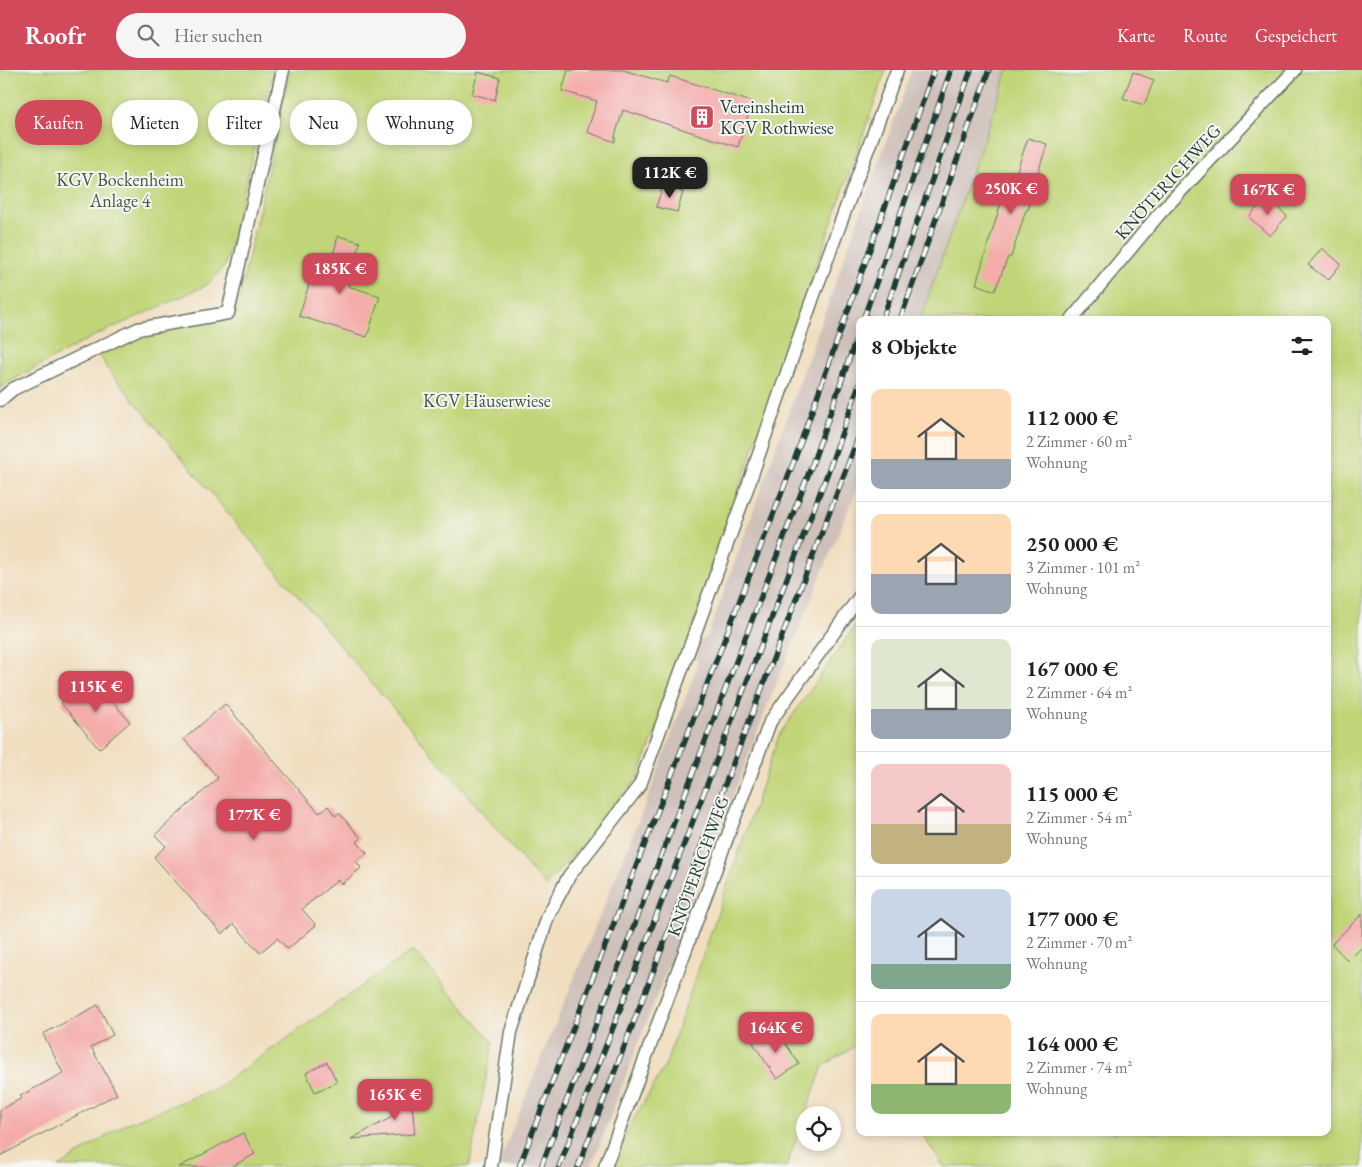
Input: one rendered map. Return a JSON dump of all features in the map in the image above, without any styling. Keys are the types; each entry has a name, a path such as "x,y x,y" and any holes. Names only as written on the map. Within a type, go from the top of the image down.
{"lane":[{"path":"0,400 13,389 138,329 228,313 283,70"},
{"path":"490,1167 511,1032 548,916 569,876 640,785 749,483 812,300 896,70"},
{"name":"KNÖTERICHWEG","path":"1074,316 1160,213 1295,70"},
{"name":"KNÖTERICHWEG","path":"605,1167 770,722 856,602"}],"shaded area":[{"path":"912,70 1008,70 921,316 856,316 856,491 768,704 591,1167 497,1167 647,800 697,667 696,650 701,640 708,636"}],"green space":[{"name":"KGV Bockenheim Anlage 4","path":"0,70 274,70 266,100 208,100 208,145 255,145 225,266 207,285 92,337 7,383 0,389"},
{"name":"KGV Häuserwiese","path":"290,70 886,70 717,553 671,695 637,779 545,886 261,553 106,367 99,352 142,335 223,310 239,301 273,145 280,145 280,115"},
{"path":"1008,70 1362,70 1362,1167 944,1167 923,1136 1331,1136 1331,316 921,316"},
{"path":"856,625 856,1045 823,1066 808,1106 796,1106 796,1140 786,1167 613,1167 626,1133 665,1066 779,735"},
{"path":"413,950 493,1042 469,1167 59,1167 125,1124 215,1089"}],"building":[{"path":"568,70 623,70 667,83 670,76 752,102 738,147 623,110 615,142 587,132 597,101 562,91"},
{"path":"478,72 500,78 495,100 472,94"},
{"path":"1133,72 1154,80 1144,105 1123,98"},
{"path":"1028,138 1047,144 1028,210 1026,210 1011,257 1008,257 995,291 976,284 1008,180 1013,182"},
{"path":"663,186 683,192 677,212 656,207"},
{"path":"1266,197 1287,216 1270,236 1249,217"},
{"path":"338,236 360,242 348,286 380,296 367,337 299,316 312,275 327,279"},
{"path":"1322,248 1341,264 1328,280 1308,265"},
{"path":"92,677 130,722 99,749 61,703"},
{"path":"225,704 319,813 328,806 335,816 339,813 361,838 357,842 367,853 356,861 361,868 342,884 338,880 302,909 316,925 288,949 277,938 260,953 234,924 222,934 154,857 166,846 155,835 218,778 184,739"},
{"path":"1362,914 1362,947 1348,961 1332,944"},
{"path":"98,1005 113,1035 91,1047 117,1094 0,1156 0,1110 22,1098 20,1096 63,1073 43,1034"},
{"path":"775,1028 799,1064 777,1079 753,1043"},
{"path":"327,1062 337,1082 315,1092 306,1073"},
{"path":"411,1095 415,1134 351,1139 392,1117 391,1097"},
{"path":"243,1133 255,1154 231,1167 179,1167"}],"railway":[{"path":"519,1167 794,461 934,70"},
{"path":"864,316 951,70"},
{"path":"883,316 971,70"},
{"path":"901,316 989,70"},
{"path":"541,1167 813,462 856,339"},
{"path":"559,1167 828,472 856,393"},
{"path":"578,1167 856,443"}],"place":[{"name":"Vereinsheim KGV Rothwiese","path":"702,117"}]}
